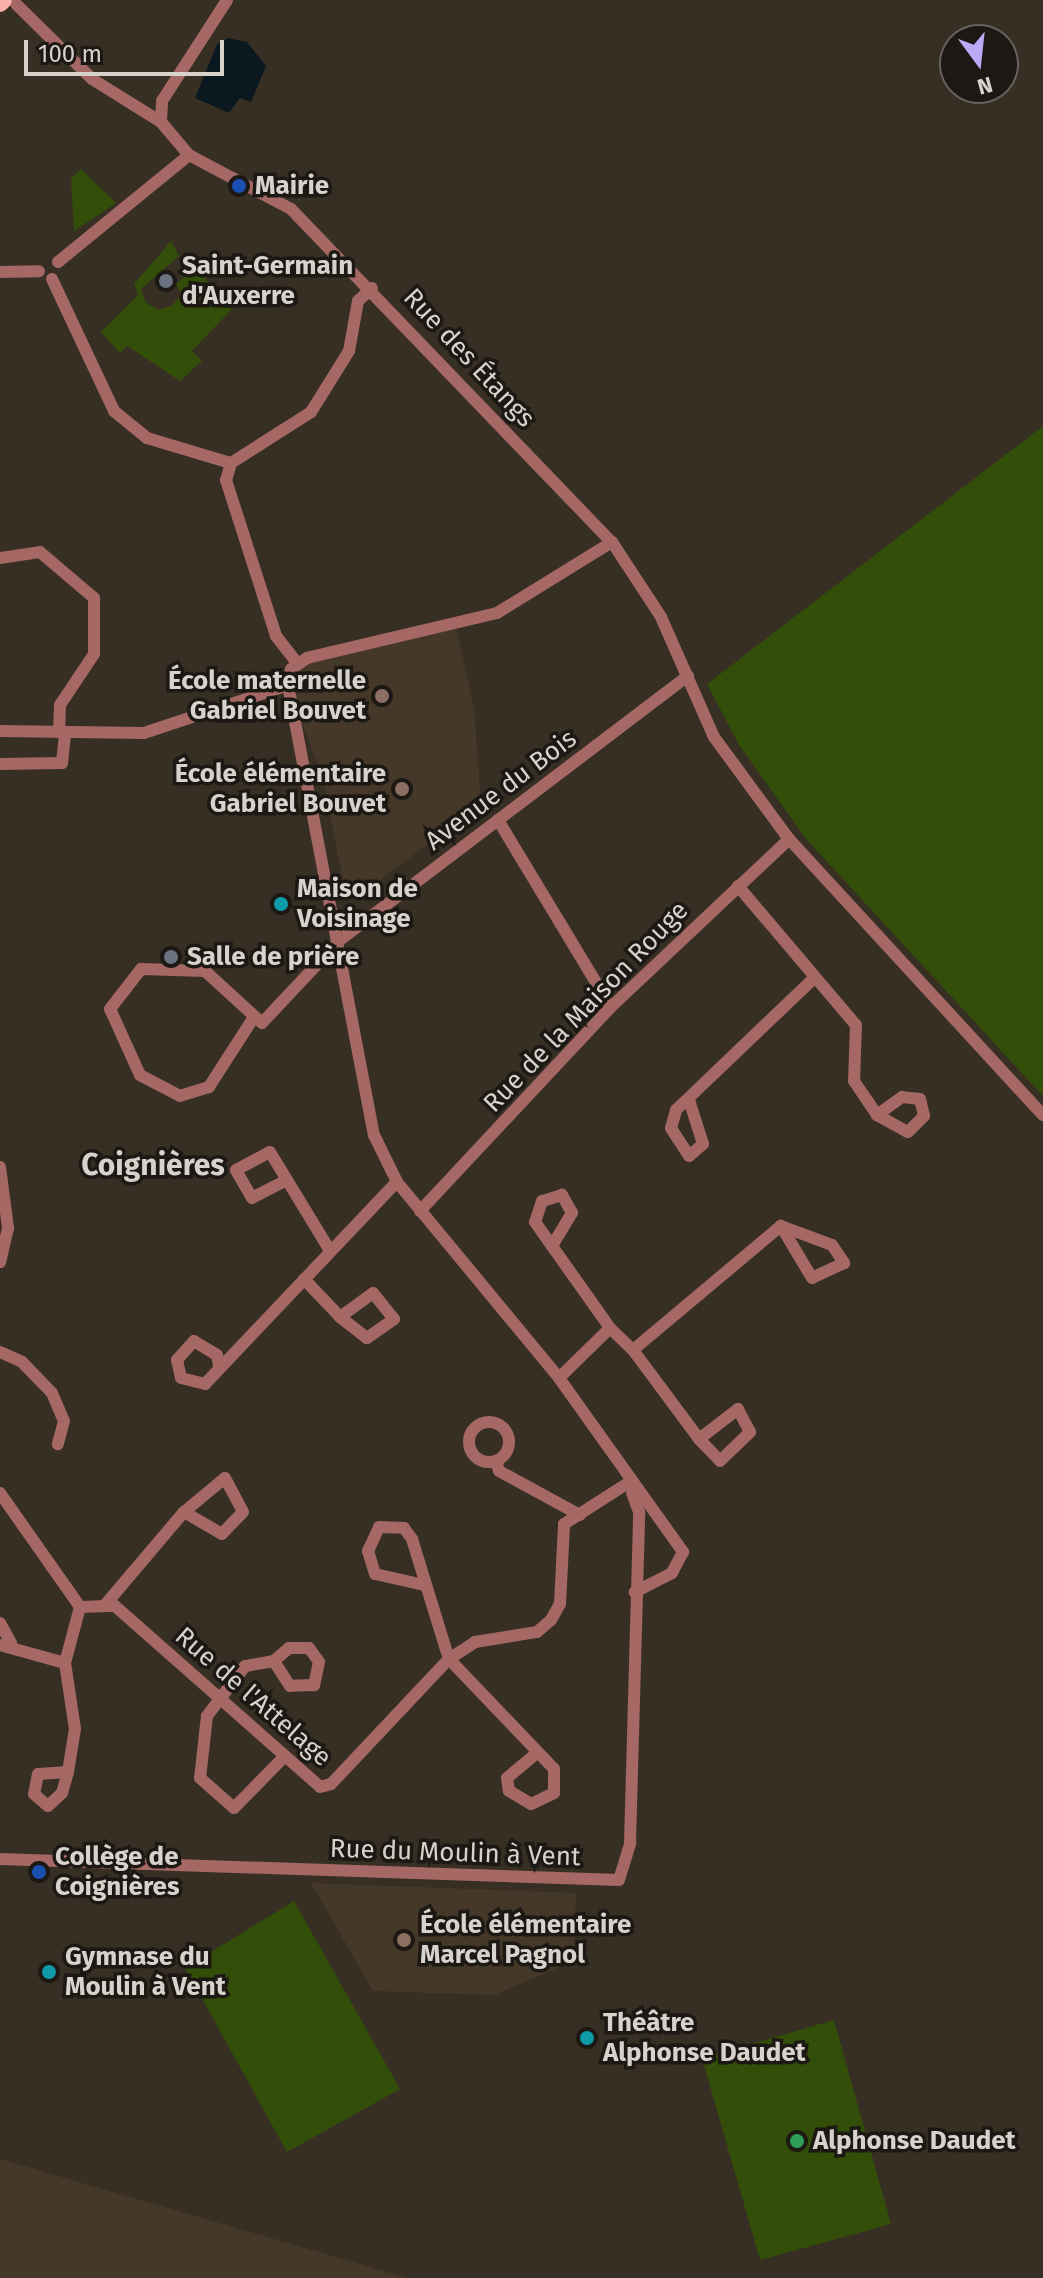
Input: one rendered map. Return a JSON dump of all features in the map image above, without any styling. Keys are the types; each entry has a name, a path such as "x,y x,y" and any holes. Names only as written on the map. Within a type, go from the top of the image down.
{"street":[{"path":"161,122 162,101 227,0"},
{"name":"Rue des Étangs","path":"6,3 92,79 161,122 189,155 291,209 372,288 612,542 661,617 714,737 789,839 1043,1115"},
{"path":"52,279 58,262 189,155"},
{"path":"39,271 46,259 58,262"},
{"path":"0,272 39,271 52,279 114,411 147,438 231,463"},
{"path":"297,663 276,636 226,480 231,463 311,412 349,351 358,301 372,288"},
{"path":"297,663 497,613 612,542"},
{"path":"0,558 40,552 94,598 94,654 60,705 62,763 0,764"},
{"path":"297,663 288,685 340,940 374,1135 397,1182 559,1378 628,1483 683,1552 672,1573 635,1592"},
{"name":"Avenue du Bois","path":"252,1020 271,1016 340,940 688,676"},
{"path":"0,731 160,729 288,685"},
{"path":"498,820 611,1007"},
{"name":"Rue de la Maison Rouge","path":"420,1211 611,1007 789,839"},
{"path":"738,886 856,1025 854,1081 877,1115"},
{"path":"141,969 205,971 252,1020 209,1087 180,1096 140,1075 110,1009 141,969"},
{"path":"689,1100 814,978"},
{"path":"0,1167 3,1198 0,1262"},
{"path":"285,1181 329,1249"},
{"path":"219,1366 397,1182"},
{"path":"781,1226 832,1245 844,1263 812,1278 781,1226"},
{"path":"633,1350 781,1226"},
{"path":"552,1246 610,1328 633,1350 699,1439"},
{"path":"304,1279 340,1317"},
{"path":"559,1378 610,1328"},
{"path":"0,1352 22,1362 52,1393 64,1421 58,1444"},
{"path":"496,1461 499,1471 580,1515"},
{"path":"80,1607 105,1605 184,1512 225,1478 243,1512 222,1534 184,1512"},
{"name":"Rue de l'Attelage","path":"105,1605 218,1697 310,1783 331,1784 449,1659 475,1642 537,1632 551,1620 560,1604 564,1524 628,1483"},
{"name":"Rue du Moulin à Vent","path":"0,1859 619,1880 630,1843 639,1512 628,1483"},
{"path":"0,1493 80,1607"},
{"path":"424,1585 375,1574 368,1551 379,1527 404,1528 424,1585 449,1659 536,1754 556,1782 546,1802 531,1804 509,1791 507,1778 536,1754"},
{"path":"68,1772 75,1729 65,1663 80,1607"},
{"path":"0,1623 5,1644 65,1663"},
{"path":"274,1661 245,1666 218,1697 207,1716 200,1778 234,1808 282,1759"}],"shaded area":[{"path":"228,38 247,42 266,66 251,102 240,98 229,113 195,98 217,44"},
{"path":"455,623 474,708 481,804 367,890 343,880 322,775 288,685 297,663"},
{"path":"311,1883 576,1893 574,1961 494,1995 373,1991"},
{"path":"0,2159 408,2278 0,2278"}],"green space":[{"path":"81,169 116,203 74,231 71,179"},
{"path":"171,241 179,256 141,289 146,303 159,310 171,306 182,295 176,284 195,267 232,309 192,351 202,361 180,381 127,346 120,353 101,332 138,295 134,284"},
{"path":"1043,426 1043,1096 806,839 739,745 707,684"},
{"path":"294,1901 400,2089 287,2152 185,1968"},
{"name":"Alphonse Daudet","path":"834,2020 891,2224 760,2260 702,2058"}],"place":[{"name":"Mairie","path":"239,186"},
{"name":"Saint-Germain d'Auxerre","path":"166,281"},
{"name":"École maternelle Gabriel Bouvet","path":"382,696"},
{"name":"École élémentaire Gabriel Bouvet","path":"402,789"},
{"name":"Maison de Voisinage","path":"281,904"},
{"name":"Salle de prière","path":"171,957"},
{"name":"Collège de Coignières","path":"39,1872"},
{"name":"École élémentaire Marcel Pagnol","path":"404,1940"},
{"name":"Gymnase du Moulin à Vent","path":"49,1972"},
{"name":"Théâtre Alphonse Daudet","path":"587,2038"},
{"name":"Alphonse Daudet","path":"797,2141"}],"district":[{"name":"Coignières","path":"153,1165"}]}
